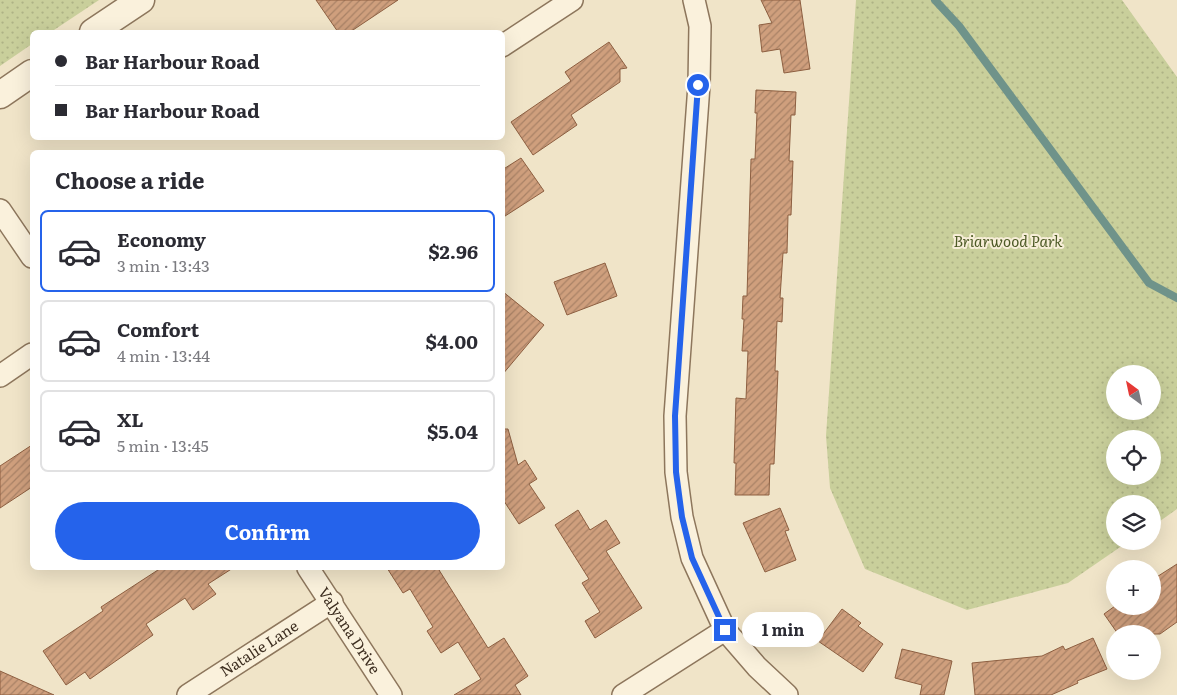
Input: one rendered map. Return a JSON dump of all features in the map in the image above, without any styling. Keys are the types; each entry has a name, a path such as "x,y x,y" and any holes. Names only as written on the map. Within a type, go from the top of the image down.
{"street":[{"path":"96,30 141,0"},
{"path":"505,44 572,0"},
{"path":"694,0 700,26 698,85 675,416 676,472 682,517 692,558 725,630 757,667 788,695"},
{"path":"0,95 30,74"},
{"path":"0,210 30,254"},
{"path":"0,376 30,355"},
{"name":"Valyana Drive","path":"309,570 391,695"},
{"name":"Natalie Lane","path":"188,695 332,602"},
{"path":"623,695 725,630"}],"green space":[{"path":"0,0 99,0 54,30 30,30 30,45 0,66"},
{"name":"Briarwood Park","path":"856,0 1122,0 1177,77 1177,509 1161,520 1161,495 1106,495 1106,550 1116,550 1068,583 967,610 865,569 830,488 826,436"}],"building":[{"path":"316,0 398,0 353,30 337,30"},
{"path":"761,0 800,0 810,69 784,73 780,49 762,52 759,25 772,23"},
{"path":"609,42 627,68 620,69 620,82 571,115 577,125 533,155 511,122 571,81 565,72"},
{"path":"756,90 796,92 795,115 791,115 789,161 793,161 791,215 788,215 787,253 783,253 780,298 783,298 782,322 777,321 775,371 778,371 774,464 770,464 769,495 735,495 736,398 746,399 748,351 742,351 744,319 742,319 743,296 747,296 751,159 755,159"},
{"path":"521,158 544,191 505,216 505,168"},
{"path":"605,263 617,296 567,315 554,282"},
{"path":"505,293 544,325 505,371"},
{"path":"505,429 508,429 518,465 525,460 537,479 529,484 545,508 519,524 505,503"},
{"path":"30,446 30,488 0,508 0,466"},
{"path":"780,508 789,530 785,531 796,560 765,572 743,523"},
{"path":"578,510 590,530 606,520 620,543 606,551 642,608 595,638 585,621 600,612 582,583 589,579 555,525"},
{"path":"1177,564 1177,622 1161,633 1161,625 1112,625 1104,614 1106,613 1106,615 1161,615 1161,574"},
{"path":"158,570 230,570 208,584 216,594 193,610 185,598 146,624 153,635 90,679 85,672 66,685 43,651 103,611 101,607"},
{"path":"388,570 439,570 488,648 504,638 528,676 515,685 521,695 454,695 481,679 458,642 441,653 427,631 433,627 410,589 403,593"},
{"path":"842,609 861,623 858,626 883,644 863,672 818,641"},
{"path":"1093,638 1106,669 1077,681 1078,683 1051,695 975,695 972,663 1042,656 1063,646 1065,650"},
{"path":"902,649 952,661 944,695 920,695 922,685 895,678"},
{"path":"0,671 54,695 0,695"}],"waterway":[{"path":"935,0 959,26 1149,283 1177,298"}],"route":[{"path":"698,85 675,416 676,472 682,517 692,558 725,630"}]}
